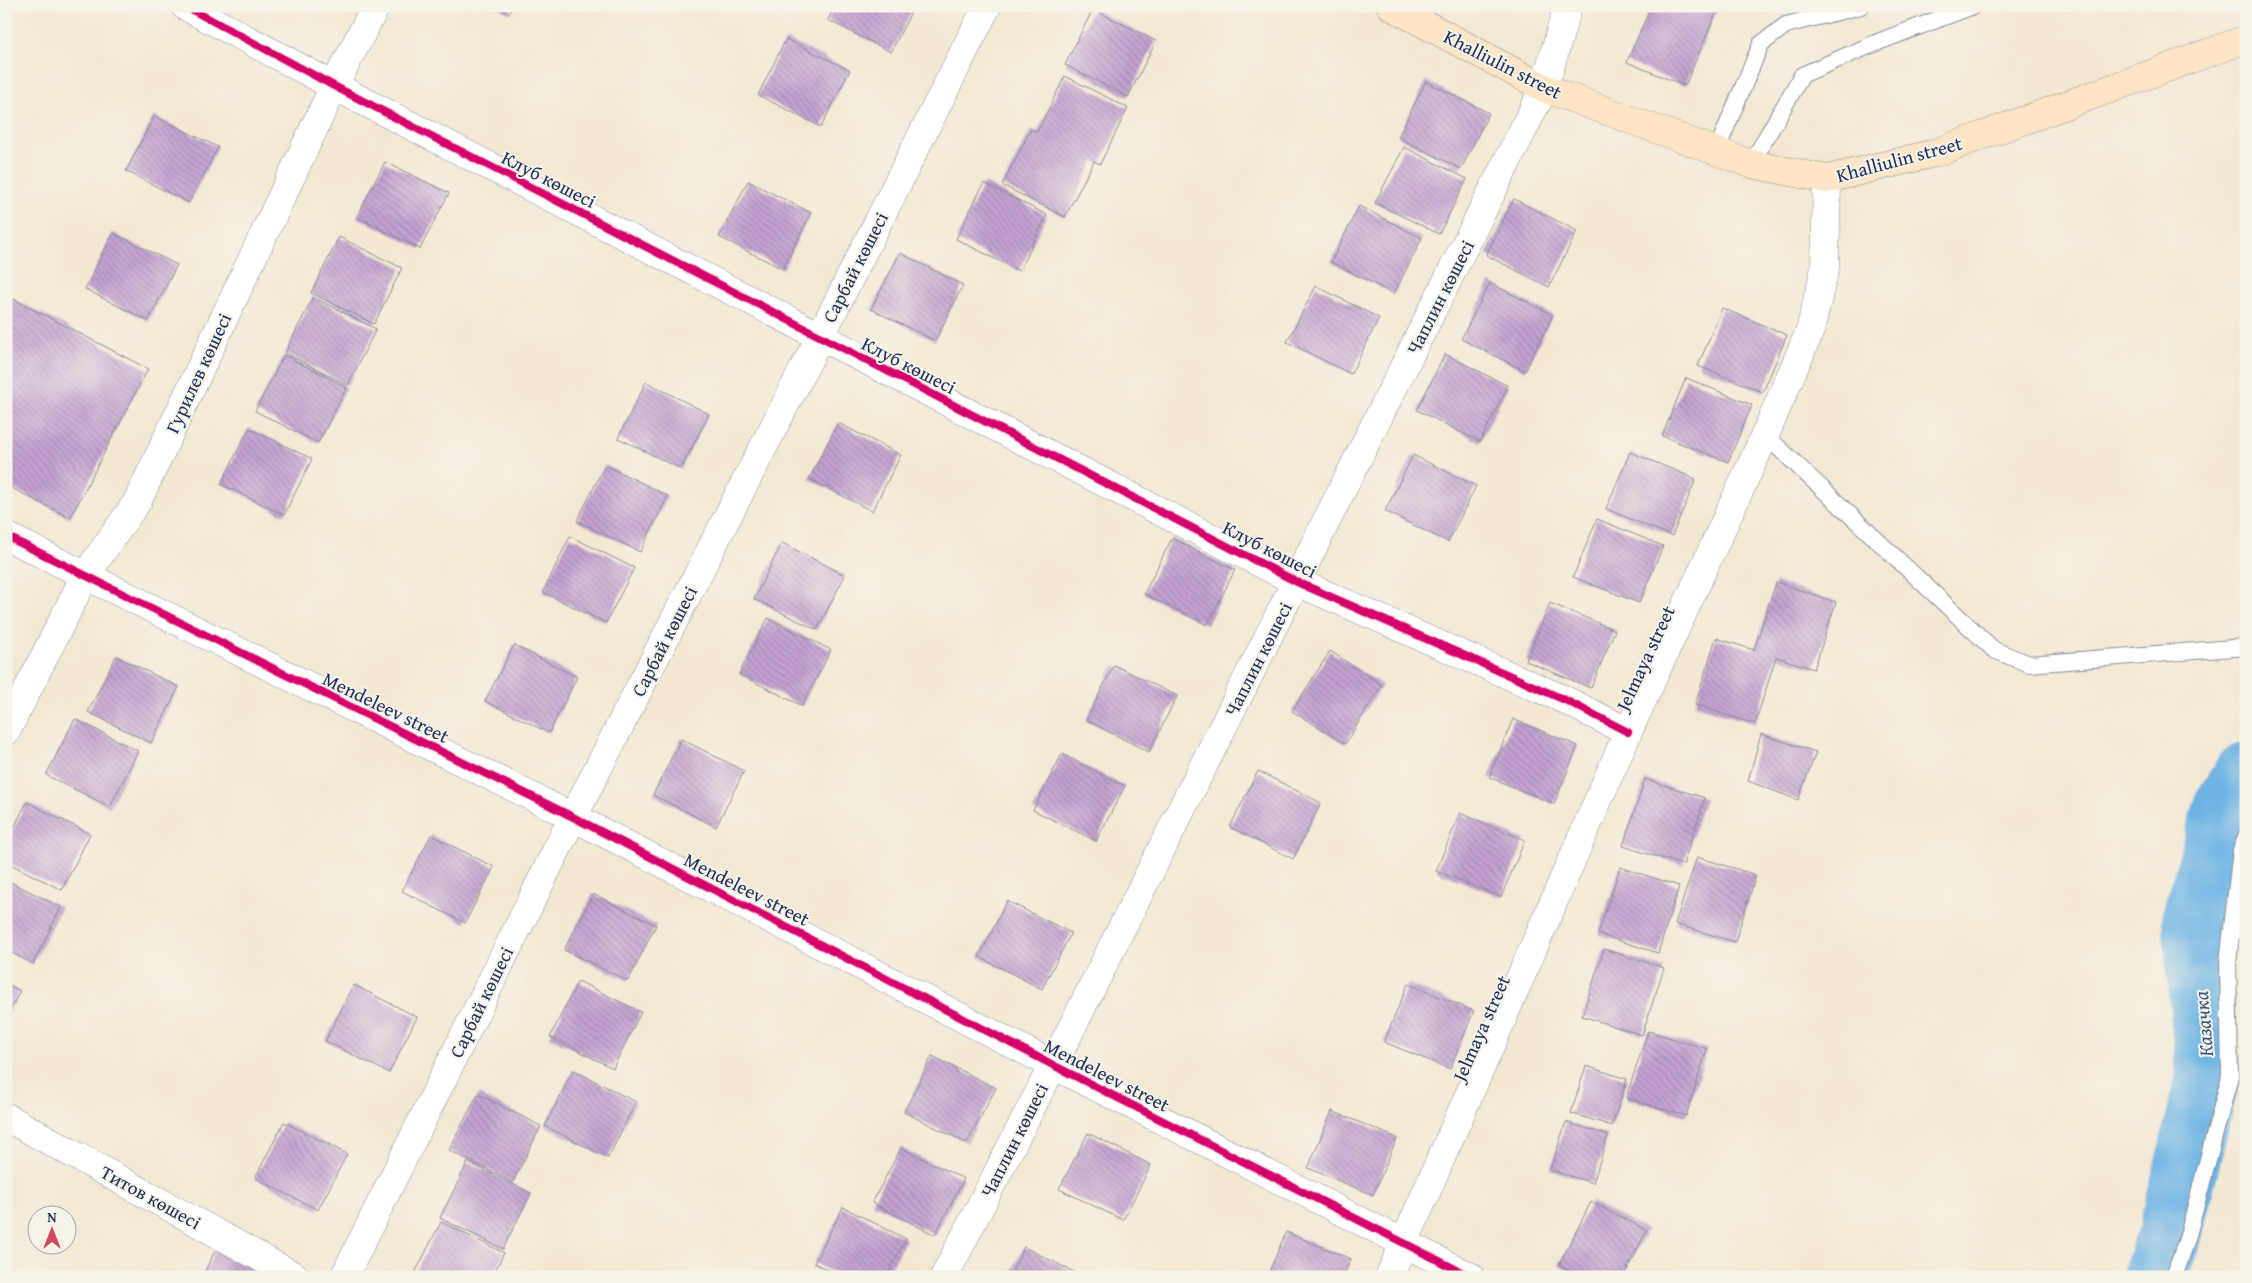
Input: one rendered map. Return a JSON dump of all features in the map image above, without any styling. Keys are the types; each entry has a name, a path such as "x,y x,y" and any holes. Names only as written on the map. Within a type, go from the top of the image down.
{"main road":[{"name":"Khalliulin street","path":"1391,6 1544,88 1751,164 1827,179 1935,153 2246,39"}],"street":[{"name":"Клуб көшесі","path":"185,6 334,86 1297,582 1565,700 1628,732"},
{"name":"Гурилев көшесі","path":"6,732 85,576 137,502 334,86 376,6"},
{"name":"Сарбай көшесі","path":"344,1277 573,817 820,337 987,6"},
{"name":"Чаплин көшесі","path":"944,1277 1297,582 1544,88 1568,6"},
{"name":"Jelmaya street","path":"1389,1277 1628,732 1765,435 1810,331 1825,268 1827,179"},
{"name":"Mendeleev street","path":"6,536 573,817 1053,1065 1471,1277"},
{"name":"Титов көшесі","path":"6,1117 296,1277"}],"lane":[{"path":"1716,152 1761,44 1786,25 1861,6"},
{"path":"1751,164 1802,75 1878,42 1972,6"},
{"path":"1765,435 1994,650 2029,664 2246,647"},
{"path":"2174,1277 2187,1239 2230,1076 2228,962 2241,850 2246,837"}],"building":[{"path":"495,6 513,6 509,13"},
{"path":"835,6 914,6 891,52 828,20"},
{"path":"1651,6 1719,6 1685,86 1627,62"},
{"path":"1093,9 1156,41 1128,97 1065,65"},
{"path":"786,39 850,70 821,127 758,95"},
{"path":"1065,76 1128,108 1100,164 1094,161 1065,217 1002,185 1031,129 1037,132"},
{"path":"1426,81 1489,113 1461,169 1398,137"},
{"path":"154,116 218,147 189,203 126,171"},
{"path":"1404,147 1467,179 1439,234 1375,203"},
{"path":"385,162 449,193 420,249 357,217"},
{"path":"748,181 811,213 783,269 719,237"},
{"path":"984,183 1047,215 1019,271 956,239"},
{"path":"1514,199 1577,231 1549,287 1486,255"},
{"path":"1359,206 1422,238 1394,294 1331,262"},
{"path":"113,233 177,265 148,321 85,289"},
{"path":"339,237 402,268 374,324 311,293"},
{"path":"900,253 963,285 935,341 871,309"},
{"path":"1490,283 1553,315 1525,371 1461,339"},
{"path":"1316,286 1379,318 1351,374 1287,342"},
{"path":"6,295 148,369 70,518 6,485"},
{"path":"313,297 376,329 348,385 285,353"},
{"path":"1722,308 1787,335 1763,392 1698,366"},
{"path":"1445,354 1508,386 1480,442 1417,410"},
{"path":"284,355 347,387 318,443 255,411"},
{"path":"1686,378 1752,405 1728,462 1662,436"},
{"path":"646,382 709,414 681,469 618,438"},
{"path":"838,423 901,455 872,511 809,479"},
{"path":"249,428 312,459 284,515 221,484"},
{"path":"1630,452 1696,479 1672,536 1606,509"},
{"path":"1413,455 1476,486 1448,542 1385,511"},
{"path":"605,465 668,496 640,552 577,521"},
{"path":"1597,519 1663,546 1639,603 1573,577"},
{"path":"570,536 634,568 606,623 543,592"},
{"path":"1172,538 1235,570 1207,625 1144,594"},
{"path":"782,543 845,575 817,630 754,599"},
{"path":"1776,582 1836,602 1814,669 1776,657 1755,724 1695,705 1716,638 1754,650"},
{"path":"1550,603 1615,630 1591,688 1526,661"},
{"path":"768,618 831,650 802,706 739,674"},
{"path":"514,645 577,677 549,733 485,701"},
{"path":"1330,651 1382,685 1345,744 1292,711"},
{"path":"116,656 179,687 151,743 88,712"},
{"path":"1114,665 1177,696 1149,752 1086,720"},
{"path":"75,719 138,751 110,807 46,775"},
{"path":"1513,719 1578,746 1554,804 1489,777"},
{"path":"1761,734 1816,752 1798,800 1748,781"},
{"path":"681,739 744,771 716,827 653,795"},
{"path":"1062,754 1125,786 1096,841 1033,810"},
{"path":"1258,771 1321,803 1293,859 1230,827"},
{"path":"1645,779 1705,798 1683,865 1623,846"},
{"path":"27,802 90,834 62,890 6,862 6,843"},
{"path":"1460,813 1525,840 1501,897 1436,871"},
{"path":"431,835 494,867 465,923 402,891"},
{"path":"1697,857 1756,875 1735,942 1675,924"},
{"path":"1620,867 1679,886 1658,953 1598,934"},
{"path":"6,880 61,907 33,964 6,950"},
{"path":"593,894 656,925 628,981 564,950"},
{"path":"1007,901 1071,933 1042,989 979,957"},
{"path":"1604,949 1664,968 1642,1035 1582,1016"},
{"path":"578,981 641,1012 613,1068 550,1037"},
{"path":"6,984 20,991 6,1018"},
{"path":"1408,984 1474,1011 1450,1069 1384,1042"},
{"path":"354,985 417,1017 389,1073 325,1041"},
{"path":"1648,1031 1707,1049 1686,1116 1626,1098"},
{"path":"932,1056 996,1088 967,1143 904,1112"},
{"path":"1586,1066 1627,1079 1612,1126 1571,1113"},
{"path":"573,1070 636,1102 608,1158 545,1126"},
{"path":"478,1094 541,1126 513,1182 449,1150"},
{"path":"1332,1111 1397,1138 1373,1195 1308,1168"},
{"path":"284,1122 347,1154 318,1210 255,1178"},
{"path":"1566,1122 1608,1135 1593,1183 1550,1170"},
{"path":"1088,1133 1151,1165 1123,1220 1059,1189"},
{"path":"901,1148 964,1179 935,1235 872,1203"},
{"path":"468,1162 531,1193 503,1249 440,1218"},
{"path":"1591,1202 1647,1230 1623,1277 1583,1277 1559,1265"},
{"path":"843,1207 906,1239 886,1277 842,1277 814,1263"},
{"path":"441,1222 504,1253 492,1277 413,1277"},
{"path":"1286,1232 1351,1259 1343,1277 1267,1277"},
{"path":"219,1243 281,1277 202,1277"},
{"path":"1024,1247 1084,1277 1009,1277"}],"waterway":[{"name":"Казачка","path":"2154,1277 2170,1235 2208,1078 2194,921 2225,807 2246,774"}],"cycle path":[{"path":"185,6 334,86 1297,582 1565,700 1628,732"},
{"path":"6,536 573,817 1053,1065 1471,1277"}]}
